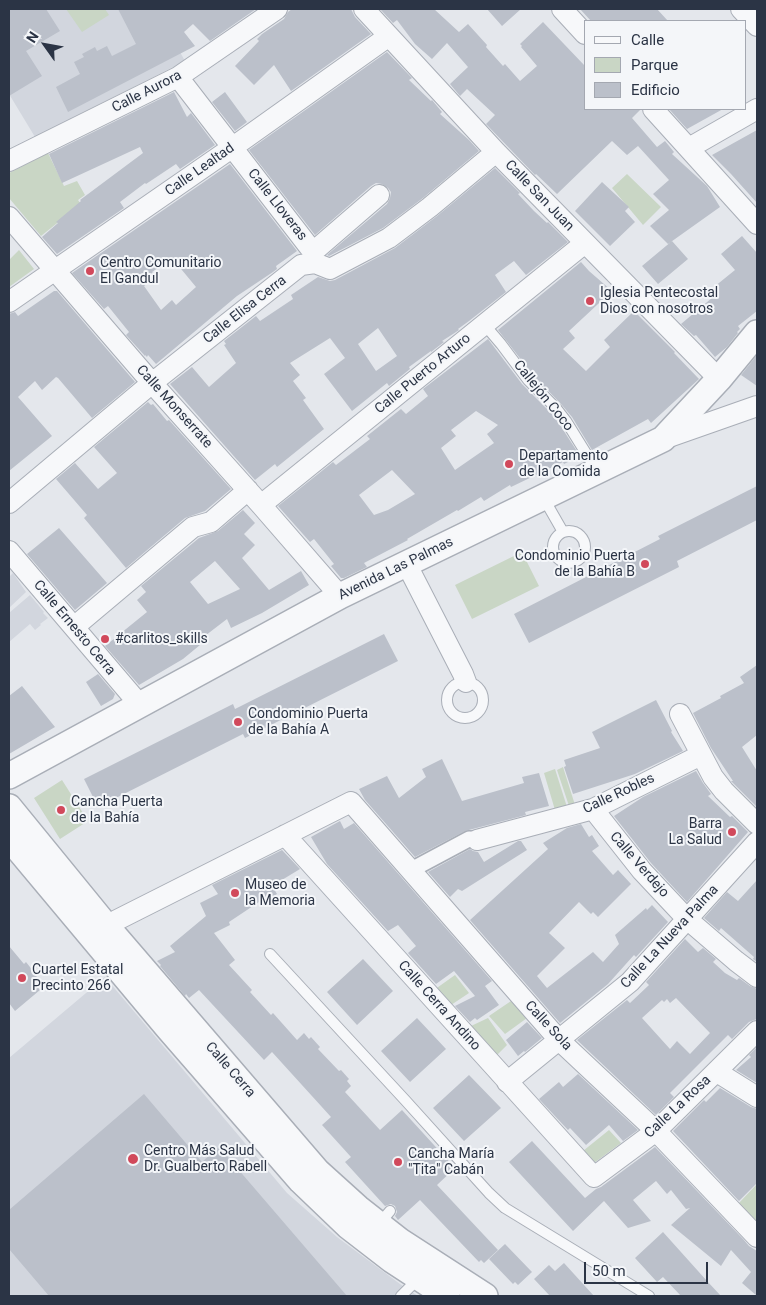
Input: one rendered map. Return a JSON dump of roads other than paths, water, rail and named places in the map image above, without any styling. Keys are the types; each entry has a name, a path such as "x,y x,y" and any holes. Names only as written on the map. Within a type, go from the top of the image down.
{"street":[{"name":"Calle Aurora","path":"9,161 178,77 277,9"},
{"name":"Calle San Juan","path":"364,9 496,152 719,379"},
{"path":"562,9 584,33"},
{"path":"741,9 757,26"},
{"name":"Calle Lealtad","path":"9,302 233,148 389,36"},
{"name":"Calle Lloveras","path":"178,77 314,258"},
{"path":"689,148 757,109"},
{"path":"654,110 757,224"},
{"name":"Calle Elisa Cerra","path":"9,503 152,383 301,265 314,258 330,269 389,238 430,207 496,152"},
{"path":"314,258 379,195"},
{"name":"Calle Monserrate","path":"9,217 340,596"},
{"name":"Calle Puerto Arturo","path":"74,627 193,527 210,522 254,497 484,324 585,243"},
{"name":"Avenida Las Palmas","path":"9,776 340,596 663,439 719,379 757,333"},
{"path":"663,439 757,406"},
{"name":"Calle Ernesto Cerra","path":"9,551 140,705"},
{"path":"406,564 466,682"},
{"path":"680,714 713,777 724,791 757,824"},
{"name":"Calle Robles","path":"477,840 593,809 701,755"},
{"name":"Calle Sola","path":"285,836 351,802 559,1040 656,1131 757,1237"},
{"name":"Calle Cerra","path":"9,807 168,1028 301,1181 348,1226 379,1226 392,1260 422,1268 485,1296"},
{"name":"Calle Verdejo","path":"593,809 642,871 687,919 757,977"},
{"path":"100,933 117,920 285,836"},
{"name":"Calle Cerra Andino","path":"285,836 594,1177"},
{"name":"Calle Cerra","path":"9,838 100,933"},
{"path":"411,870 469,839 477,840"},
{"name":"Calle La Nueva Palma","path":"508,1082 630,982 757,842"},
{"name":"Calle La Rosa","path":"594,1177 656,1131 757,1031"},
{"path":"717,1072 757,1097"},
{"name":"Calle Cerra","path":"422,1268 447,1296"}],"lane":[{"name":"Callejón Coco","path":"484,324 528,380 556,408 566,421 597,471"},
{"path":"543,497 563,532"},
{"path":"270,954 450,1157 504,1208 649,1296"},
{"path":"401,1296 413,1284 422,1268"}],"place":[{"name":"Centro Comunitario El Gandul","path":"90,271"},
{"name":"Iglesia Pentecostal Dios con nosotros","path":"590,301"},
{"name":"Departamento de la Comida","path":"509,464"},
{"name":"Condominio Puerta de la Bahía B","path":"645,564"},
{"name":"#carlitos_skills","path":"105,639"},
{"name":"Condominio Puerta de la Bahía A","path":"238,722"},
{"name":"Cancha Puerta de la Bahía","path":"61,810"},
{"name":"Barra La Salud","path":"732,832"},
{"name":"Museo de la Memoria","path":"235,893"},
{"name":"Cuartel Estatal Precinto 266","path":"22,978"},
{"name":"Centro Más Salud Dr. Gualberto Rabell","path":"133,1159"},
{"name":"Cancha María \"Tita\" Cabán","path":"398,1162"}]}
